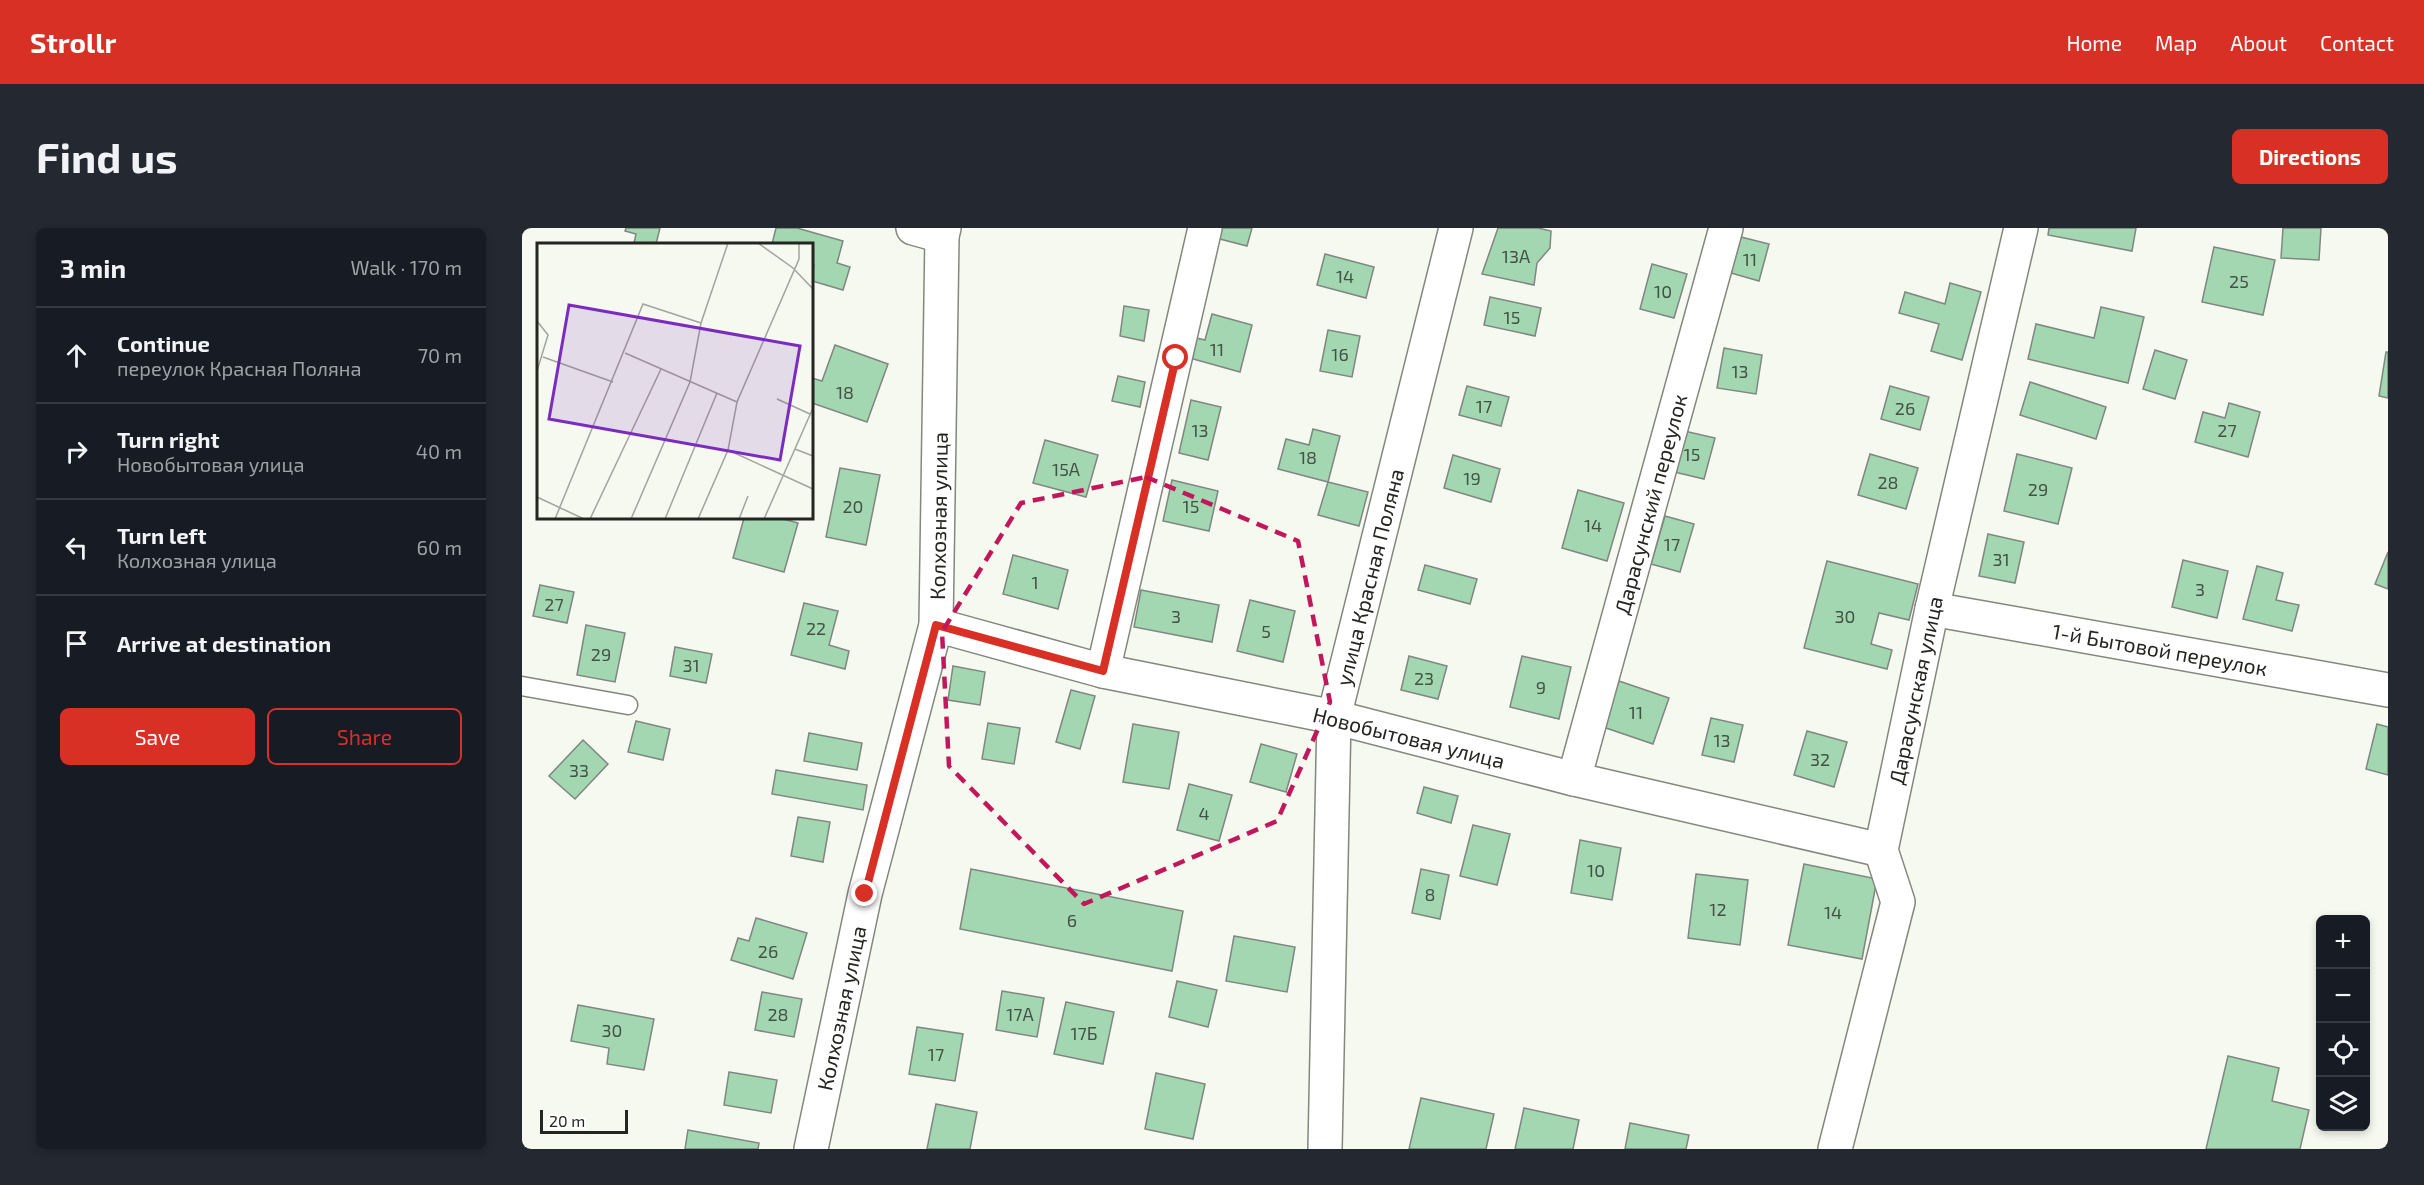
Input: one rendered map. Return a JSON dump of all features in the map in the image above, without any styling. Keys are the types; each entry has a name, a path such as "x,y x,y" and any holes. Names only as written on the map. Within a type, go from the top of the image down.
{"street":[{"path":"1103,671 1205,228"},
{"name":"улица Красная Поляна","path":"1325,1149 1334,717 1456,228"},
{"name":"Дарасунский переулок","path":"1574,779 1726,228"},
{"name":"Дарасунская улица","path":"1881,850 1932,609 2021,228"},
{"name":"Колхозная улица","path":"811,1149 865,894 936,625 933,231"},
{"name":"1-й Бытовой переулок","path":"1932,609 2388,690"},
{"name":"Новобытовая улица","path":"936,625 1103,671 1334,717 1574,779 1881,850"},
{"path":"1835,1149 1898,902 1881,850"}],"lane":[{"path":"522,686 628,705"}],"highlighted area":[{"path":"1146,477 1298,541 1330,702 1277,821 1084,904 949,766 942,632 1021,503"}],"building":[{"path":"626,228 660,228 656,243 634,243 636,234 625,231"},
{"path":"776,228 797,228 843,241 837,263 850,267 843,290 813,281 813,243 772,243"},
{"path":"1215,228 1252,228 1247,246 1212,237"},
{"path":"1498,228 1538,228 1551,231 1550,248 1537,263 1534,285 1482,274"},
{"path":"2049,228 2136,228 2132,251 2048,235"},
{"path":"2283,228 2321,228 2319,260 2281,258"},
{"path":"1741,237 1769,244 1759,281 1731,273"},
{"path":"2214,247 2275,260 2263,315 2202,302"},
{"path":"1325,254 1374,267 1366,298 1317,285"},
{"path":"1652,264 1687,274 1674,318 1640,309"},
{"path":"1950,283 1981,292 1962,360 1931,351 1939,324 1899,313 1905,292 1945,304"},
{"path":"1490,297 1541,308 1535,336 1484,325"},
{"path":"1124,306 1149,310 1144,341 1120,336"},
{"path":"2101,307 2144,317 2128,383 2028,359 2036,324 2094,338"},
{"path":"1212,314 1252,325 1240,372 1186,357 1192,337 1205,340"},
{"path":"1328,330 1360,336 1352,377 1320,371"},
{"path":"835,345 888,364 867,422 813,403 813,378 822,381"},
{"path":"1724,348 1762,355 1756,394 1717,388"},
{"path":"2155,350 2187,360 2175,399 2143,389"},
{"path":"2386,352 2388,352 2388,398 2379,396"},
{"path":"1118,376 1145,382 1140,407 1112,401"},
{"path":"2030,382 2106,407 2096,439 2020,415"},
{"path":"1467,386 1509,397 1501,426 1459,415"},
{"path":"1890,386 1929,397 1920,430 1881,419"},
{"path":"1191,400 1221,407 1208,460 1179,453"},
{"path":"2229,403 2260,412 2248,457 2195,442 2203,412 2225,418"},
{"path":"1313,429 1340,436 1328,482 1278,469 1286,439 1309,445"},
{"path":"1680,430 1715,438 1704,479 1670,471"},
{"path":"1045,440 1098,455 1086,497 1033,483"},
{"path":"1870,454 1918,468 1906,509 1858,495"},
{"path":"2017,454 2072,468 2058,524 2004,511"},
{"path":"1453,455 1500,469 1491,502 1444,488"},
{"path":"840,468 880,475 866,545 826,537"},
{"path":"1172,480 1218,491 1209,531 1163,521"},
{"path":"1328,482 1368,492 1359,526 1318,515"},
{"path":"1578,490 1624,503 1607,561 1562,548"},
{"path":"1665,516 1694,524 1680,572 1651,564"},
{"path":"744,519 784,519 798,523 784,572 733,558"},
{"path":"1988,534 2024,542 2015,583 1979,576"},
{"path":"2388,552 2388,589 2375,584"},
{"path":"1013,555 1068,570 1058,609 1003,594"},
{"path":"2183,560 2228,571 2217,618 2172,607"},
{"path":"1827,561 1918,584 1909,620 1879,613 1871,644 1892,650 1887,669 1804,648"},
{"path":"1425,565 1477,579 1470,604 1418,590"},
{"path":"2257,566 2283,573 2276,600 2299,605 2292,631 2243,619"},
{"path":"540,585 574,592 567,623 533,616"},
{"path":"1141,590 1219,605 1212,642 1134,627"},
{"path":"1250,600 1295,611 1283,662 1237,651"},
{"path":"804,603 838,611 829,645 849,651 845,669 791,655"},
{"path":"586,625 625,633 615,682 577,675"},
{"path":"675,647 712,654 706,683 670,676"},
{"path":"1409,656 1447,666 1438,699 1401,690"},
{"path":"1522,656 1571,667 1559,719 1510,707"},
{"path":"953,666 985,672 980,705 948,700"},
{"path":"1619,681 1669,698 1653,744 1603,727"},
{"path":"1071,690 1095,696 1080,749 1056,742"},
{"path":"1711,718 1743,725 1734,762 1702,755"},
{"path":"636,721 670,729 663,760 628,752"},
{"path":"988,723 1020,728 1014,764 982,759"},
{"path":"1133,724 1179,732 1169,789 1123,782"},
{"path":"2377,724 2388,727 2388,775 2366,769"},
{"path":"1807,731 1847,742 1834,787 1794,775"},
{"path":"809,733 862,743 857,770 804,761"},
{"path":"583,740 608,764 575,799 549,776"},
{"path":"1261,744 1297,754 1286,792 1250,782"},
{"path":"776,770 867,785 863,810 772,794"},
{"path":"1189,784 1232,795 1219,841 1177,830"},
{"path":"1424,787 1458,796 1451,823 1417,813"},
{"path":"798,817 830,822 823,862 791,856"},
{"path":"1473,825 1510,834 1497,885 1460,876"},
{"path":"1580,840 1621,848 1612,900 1571,893"},
{"path":"1804,864 1877,879 1862,959 1788,945"},
{"path":"971,869 1183,911 1172,971 960,929"},
{"path":"1421,869 1449,875 1440,919 1412,913"},
{"path":"1696,874 1748,880 1740,945 1688,938"},
{"path":"756,918 807,933 793,979 731,960 738,938 749,941"},
{"path":"1234,936 1295,947 1287,992 1226,981"},
{"path":"1177,981 1217,990 1208,1027 1169,1017"},
{"path":"1002,991 1044,998 1037,1037 996,1030"},
{"path":"762,992 802,999 794,1037 755,1030"},
{"path":"1066,1002 1114,1012 1103,1064 1054,1054"},
{"path":"578,1005 654,1019 644,1070 607,1064 609,1048 571,1041"},
{"path":"917,1027 963,1034 955,1081 909,1074"},
{"path":"2228,1056 2279,1068 2272,1101 2309,1110 2300,1149 2206,1149"},
{"path":"729,1072 777,1080 771,1113 724,1105"},
{"path":"1156,1073 1205,1084 1193,1139 1145,1129"},
{"path":"1421,1098 1494,1114 1486,1149 1409,1149"},
{"path":"936,1104 977,1112 970,1149 927,1149"},
{"path":"1524,1108 1579,1120 1573,1149 1515,1149"},
{"path":"1630,1123 1689,1135 1686,1149 1625,1149"},
{"path":"688,1130 759,1143 758,1149 685,1149"}],"route":[{"path":"865,894 936,625 1103,671 1176,358"}]}
